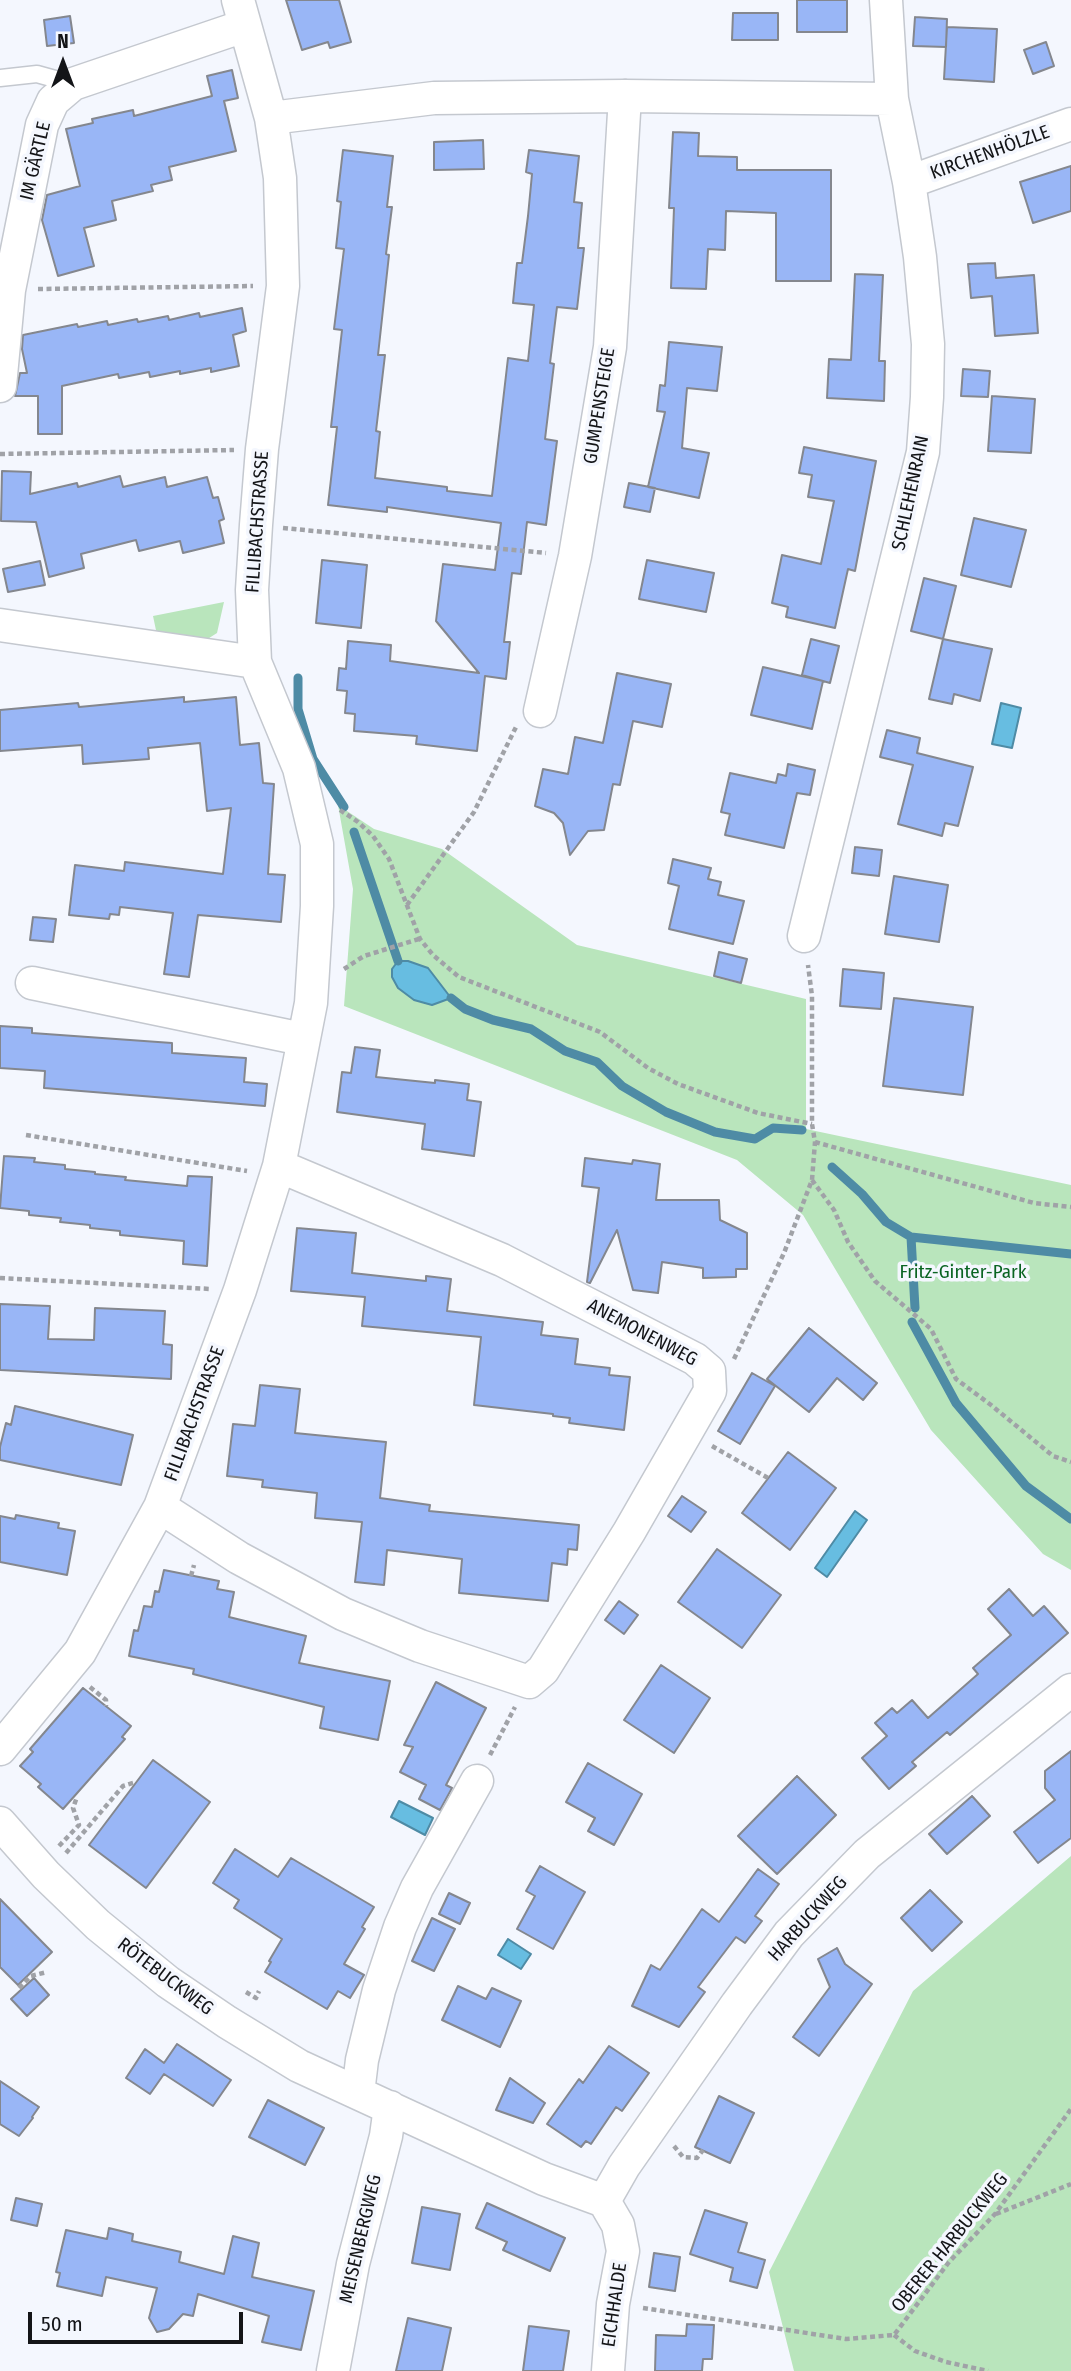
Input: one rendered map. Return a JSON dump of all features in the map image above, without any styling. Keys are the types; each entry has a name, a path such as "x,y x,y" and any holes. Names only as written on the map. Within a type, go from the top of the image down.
{"street":[{"name":"SCHLEHENRAIN","path":"803,936 923,452 928,344 920,257 909,182 892,99 886,0"},
{"name":"IM GÄRTLE","path":"0,386 9,290 42,125 53,101 73,84 241,13"},
{"name":"FILLIBACHSTRASSE","path":"0,1749 80,1652 160,1507 240,1290 277,1171 311,1003 317,844 299,768 255,662 252,590 256,525 262,449 283,286 280,178 271,118 241,13"},
{"path":"271,118 434,98 625,96 892,99"},
{"name":"GUMPENSTEIGE","path":"540,711 575,556 610,347 625,96"},
{"name":"KIRCHENHÖLZLE","path":"909,182 1071,124"},
{"path":"0,625 255,662"},
{"path":"32,983 302,1039"},
{"name":"ANEMONENWEG","path":"277,1171 502,1260 695,1359 709,1371 710,1391 687,1432 629,1532 543,1670 529,1682"},
{"path":"160,1507 239,1558 343,1614 419,1646 529,1682"},
{"name":"HARBUCKWEG","path":"604,2201 624,2166 789,1934 867,1854 1071,1690"},
{"path":"358,2093 362,2060 376,2002 400,1927 417,1888 477,1781"},
{"name":"RÖTEBUCKWEG","path":"0,1823 42,1871 98,1925 187,1995 299,2066 544,2179 604,2201"},
{"name":"MEISENBERGWEG","path":"332,2371 353,2264 386,2136 390,2107"},
{"name":"EICHHALDE","path":"604,2201 618,2225 623,2251 613,2304 608,2371"}],"lane":[{"path":"0,78 37,74 73,84"}],"path":[{"path":"9,290 283,286"},
{"path":"0,454 262,449"},
{"path":"256,525 575,556"},
{"path":"407,905 474,812 514,729 540,711"},
{"path":"338,808 373,836 389,859 419,939 459,977 600,1031 648,1068 678,1084 758,1113 812,1124"},
{"path":"710,1391 738,1352 784,1253 811,1180 815,1142 812,1124 813,996 803,936"},
{"path":"337,974 364,956 419,939"},
{"path":"26,1135 222,1166 277,1171"},
{"path":"815,1142 1034,1202 1071,1207"},
{"path":"811,1180 834,1210 848,1242 874,1281 931,1329 956,1379 1053,1456 1071,1462"},
{"path":"0,1278 240,1290"},
{"path":"687,1432 768,1478"},
{"path":"477,1781 529,1682"},
{"path":"42,1871 123,1786 136,1783"},
{"path":"42,1871 79,1825 73,1808 77,1797"},
{"path":"19,1988 31,1976 47,1972"},
{"path":"246,1992 256,1997 259,1991"},
{"name":"OBERER HARBUCKWEG","path":"655,2309 846,2339 894,2335 949,2262 995,2214 1071,2109"},
{"path":"674,2138 674,2146 683,2157 698,2158 703,2150"},
{"path":"995,2214 1071,2184"},
{"path":"894,2335 915,2350 946,2362 988,2371"}],"green space":[{"path":"224,602 217,633 206,640 157,635 153,616"},
{"name":"Fritz-Ginter-Park","path":"338,805 374,829 442,849 577,945 806,999 806,1129 1071,1185 1071,1570 1043,1554 931,1430 803,1215 737,1160 344,1006 353,889"},
{"path":"1071,1856 1071,2371 794,2371 769,2272 913,1991"}],"water":[{"path":"1001,703 1021,708 1012,748 992,744"},
{"path":"398,961 408,961 428,968 451,998 432,1005 414,1000 398,988 392,977 392,969"},
{"path":"855,1511 867,1520 827,1577 815,1568"},
{"path":"399,1801 433,1818 425,1835 391,1817"},
{"path":"508,1939 531,1954 521,1969 498,1955"}],"building":[{"path":"286,0 339,0 351,42 330,48 328,42 302,50"},
{"path":"797,0 847,0 847,32 797,32"},
{"path":"733,13 778,13 778,40 732,40"},
{"path":"70,16 74,43 47,46 44,20"},
{"path":"915,17 947,19 946,47 913,46"},
{"path":"947,27 997,29 994,82 944,79"},
{"path":"1046,42 1054,66 1033,74 1024,50"},
{"path":"232,70 238,98 224,101 236,151 169,167 172,180 151,185 153,191 112,201 116,220 84,228 94,266 58,276 42,220 47,195 80,186 66,129 93,123 92,119 133,110 134,116 212,96 207,76"},
{"path":"673,132 699,133 698,156 737,157 737,170 831,170 831,281 776,281 776,213 726,211 725,250 708,249 706,289 671,288 674,208 669,208"},
{"path":"483,140 484,169 434,170 434,142"},
{"path":"343,150 393,156 387,207 392,207 386,254 389,255 378,355 385,355 376,431 380,432 375,478 492,496 508,358 528,361 534,305 513,303 517,263 522,263 528,216 532,174 526,172 529,150 579,156 574,202 582,203 578,248 584,248 577,309 557,307 550,363 554,364 545,439 557,441 546,525 527,522 521,574 512,573 504,642 510,642 506,679 485,676 477,751 416,744 417,736 354,731 355,714 345,713 347,691 337,690 339,668 346,669 348,641 391,645 390,661 479,673 436,621 443,564 495,570 501,523 387,507 387,512 328,505 337,427 331,427 342,330 334,329 344,249 336,248 341,202 337,201"},
{"path":"1071,166 1071,211 1033,223 1020,182"},
{"path":"995,263 996,278 1034,275 1038,333 995,336 992,296 971,298 968,264"},
{"path":"855,274 883,275 879,361 885,361 884,401 827,398 829,359 851,360"},
{"path":"242,308 246,331 233,335 239,366 211,372 211,368 150,377 149,372 119,378 118,374 62,386 62,434 38,434 38,396 15,396 20,373 27,373 22,349 23,335 77,324 78,327 107,321 108,325 168,316 169,320 199,313 200,317"},
{"path":"669,342 722,347 717,391 687,388 682,448 709,453 699,498 648,487 665,412 657,411 660,385 665,386"},
{"path":"963,369 990,371 988,397 961,396"},
{"path":"992,396 1035,399 1031,453 988,451"},
{"path":"804,447 876,461 855,571 848,569 835,628 786,617 788,607 772,603 782,555 821,564 834,501 808,497 812,475 799,473"},
{"path":"2,471 31,472 30,494 77,483 78,487 120,476 123,487 165,477 167,487 207,477 213,498 218,497 224,519 219,521 224,543 183,553 180,541 139,551 136,540 81,554 84,568 49,577 36,522 1,521"},
{"path":"629,483 655,488 650,512 624,507"},
{"path":"974,518 1026,530 1011,587 961,575"},
{"path":"322,560 367,565 361,628 316,623"},
{"path":"647,560 714,573 706,612 639,599"},
{"path":"40,561 45,585 8,592 3,569"},
{"path":"924,578 956,586 943,639 911,631"},
{"path":"811,639 839,646 830,683 802,675"},
{"path":"943,639 992,649 980,701 954,694 952,704 929,699"},
{"path":"763,667 823,681 812,729 751,715"},
{"path":"617,673 671,684 662,727 633,721 620,785 613,784 604,830 588,831 570,855 563,823 554,813 535,806 543,769 568,774 575,737 603,743"},
{"path":"184,697 184,702 236,697 240,745 259,743 263,783 274,784 268,874 285,875 281,922 198,915 189,977 164,974 173,913 120,907 119,915 110,914 109,919 69,915 75,865 124,871 125,862 223,874 231,808 207,811 200,743 148,748 149,759 83,764 82,745 0,751 0,710 78,703 79,707"},
{"path":"887,730 920,738 917,753 973,767 958,826 945,823 942,836 898,824 913,765 880,757"},
{"path":"788,764 815,770 810,795 797,793 784,848 725,835 730,814 721,812 730,773 776,783 778,774 786,776"},
{"path":"855,847 882,850 879,876 852,873"},
{"path":"673,859 711,868 708,879 721,882 718,895 744,901 733,944 669,929 679,886 668,883"},
{"path":"894,876 948,885 939,942 885,934"},
{"path":"33,917 56,919 53,942 30,940"},
{"path":"719,952 747,959 741,983 714,976"},
{"path":"843,969 884,973 881,1009 840,1006"},
{"path":"894,998 973,1007 963,1095 883,1086"},
{"path":"0,1026 32,1028 32,1033 172,1043 172,1053 246,1058 244,1082 267,1084 265,1106 44,1088 45,1071 0,1068"},
{"path":"355,1047 380,1050 376,1077 469,1084 467,1100 481,1102 474,1156 422,1149 425,1124 337,1112 342,1072 351,1073"},
{"path":"4,1156 35,1158 34,1162 126,1177 125,1180 187,1186 188,1176 212,1177 207,1266 183,1264 184,1241 120,1235 120,1231 90,1228 90,1225 60,1222 61,1218 29,1215 29,1211 0,1208"},
{"path":"585,1158 632,1164 633,1160 660,1164 656,1200 719,1200 720,1220 747,1233 747,1269 736,1269 736,1277 703,1278 703,1268 662,1262 658,1293 633,1290 617,1230 590,1283 587,1282 599,1188 582,1186"},
{"path":"297,1228 356,1233 352,1273 426,1281 426,1276 451,1279 447,1311 543,1322 541,1335 578,1339 575,1364 610,1368 609,1375 630,1377 624,1430 569,1423 570,1418 553,1414 474,1405 481,1337 362,1326 365,1297 291,1291"},
{"path":"0,1304 50,1306 48,1339 94,1340 95,1308 165,1311 163,1344 172,1345 171,1379 0,1370"},
{"path":"809,1328 877,1383 863,1400 837,1378 809,1412 767,1379"},
{"path":"752,1373 775,1386 740,1444 718,1431"},
{"path":"260,1385 300,1389 295,1433 386,1442 380,1498 430,1505 429,1511 579,1525 577,1550 568,1549 567,1565 552,1563 548,1601 459,1593 462,1559 387,1550 384,1585 355,1582 362,1522 315,1518 317,1493 262,1487 263,1480 227,1476 233,1424 255,1426"},
{"path":"15,1406 133,1435 121,1485 0,1460 6,1423 11,1425"},
{"path":"788,1452 836,1488 790,1550 742,1513"},
{"path":"682,1496 706,1512 691,1532 668,1516"},
{"path":"16,1515 59,1523 58,1528 75,1531 67,1575 0,1562 0,1516 15,1519"},
{"path":"717,1549 781,1595 742,1648 678,1602"},
{"path":"164,1570 219,1581 217,1589 234,1592 229,1617 306,1636 299,1663 390,1681 378,1740 320,1728 324,1707 193,1674 194,1669 129,1656 134,1630 138,1631 144,1606 152,1607"},
{"path":"1009,1589 1033,1616 1044,1606 1068,1633 950,1735 947,1732 912,1762 916,1766 889,1789 862,1758 887,1736 875,1723 892,1708 897,1713 912,1700 928,1718 978,1674 973,1668 1011,1635 988,1609"},
{"path":"619,1601 638,1615 624,1634 605,1620"},
{"path":"661,1665 710,1698 674,1753 624,1720"},
{"path":"436,1682 486,1708 446,1785 452,1788 440,1810 419,1799 426,1785 400,1772 413,1747 404,1745"},
{"path":"83,1688 131,1726 122,1737 125,1739 63,1809 38,1787 41,1784 20,1766 33,1752 30,1749"},
{"path":"1071,1751 1071,1838 1038,1863 1014,1832 1055,1800 1045,1788 1045,1771"},
{"path":"153,1760 210,1802 146,1888 89,1845"},
{"path":"588,1763 642,1794 614,1845 588,1831 595,1818 566,1802"},
{"path":"797,1776 836,1815 777,1874 738,1836"},
{"path":"972,1796 990,1816 947,1854 929,1834"},
{"path":"235,1849 278,1877 291,1858 374,1907 362,1927 365,1929 344,1964 364,1975 350,1998 338,1991 327,2009 265,1972 282,1939 234,1908 239,1900 213,1883"},
{"path":"540,1866 585,1892 553,1949 517,1929 535,1896 526,1891"},
{"path":"758,1869 779,1884 755,1916 762,1921 745,1943 736,1937 698,1987 705,1992 679,2027 632,2006 651,1965 660,1970 702,1909 719,1922"},
{"path":"930,1890 962,1922 932,1951 901,1918"},
{"path":"449,1893 470,1903 460,1924 439,1914"},
{"path":"0,1899 52,1952 18,1985 0,1967"},
{"path":"432,1918 455,1929 434,1971 412,1961"},
{"path":"837,1948 845,1964 872,1984 819,2056 793,2037 830,1987 818,1959"},
{"path":"34,1978 49,1995 27,2016 11,1999"},
{"path":"458,1986 486,1999 492,1988 521,2001 500,2047 442,2020"},
{"path":"177,2044 231,2080 213,2106 164,2074 150,2094 126,2078 145,2049 164,2063"},
{"path":"609,2046 649,2073 622,2111 616,2107 591,2144 586,2141 581,2147 547,2124 579,2079 583,2083"},
{"path":"510,2078 545,2103 533,2123 496,2110"},
{"path":"0,2081 39,2107 19,2136 0,2124"},
{"path":"719,2096 754,2113 730,2163 695,2147"},
{"path":"268,2100 324,2128 305,2165 249,2137"},
{"path":"16,2198 42,2204 37,2226 11,2220"},
{"path":"487,2203 565,2238 550,2271 503,2250 507,2242 476,2228"},
{"path":"422,2207 460,2214 450,2270 412,2263"},
{"path":"705,2210 747,2223 738,2252 765,2260 757,2288 730,2281 733,2268 690,2254"},
{"path":"109,2228 133,2234 132,2241 181,2252 179,2262 224,2274 233,2236 259,2243 252,2277 314,2291 301,2350 262,2342 269,2316 198,2294 193,2316 183,2314 169,2329 157,2332 149,2318 157,2288 106,2277 102,2296 57,2286 60,2273 56,2272 66,2230 107,2239"},
{"path":"654,2253 680,2257 675,2291 649,2287"},
{"path":"408,2318 451,2328 442,2371 396,2371"},
{"path":"687,2324 714,2325 712,2359 703,2359 702,2371 655,2371 656,2335 686,2336"},
{"path":"529,2326 569,2331 563,2371 523,2371"}],"waterway":[{"path":"298,678 298,709 313,759 344,807"},
{"path":"354,832 398,961"},
{"path":"451,998 465,1009 493,1020 531,1029 565,1051 597,1062 622,1086 666,1112 715,1132 755,1139 773,1128 802,1130"},
{"path":"832,1167 862,1194 886,1222 911,1237 1071,1254"},
{"path":"911,1237 915,1308"},
{"path":"912,1322 956,1403 1026,1486 1071,1519"}]}
